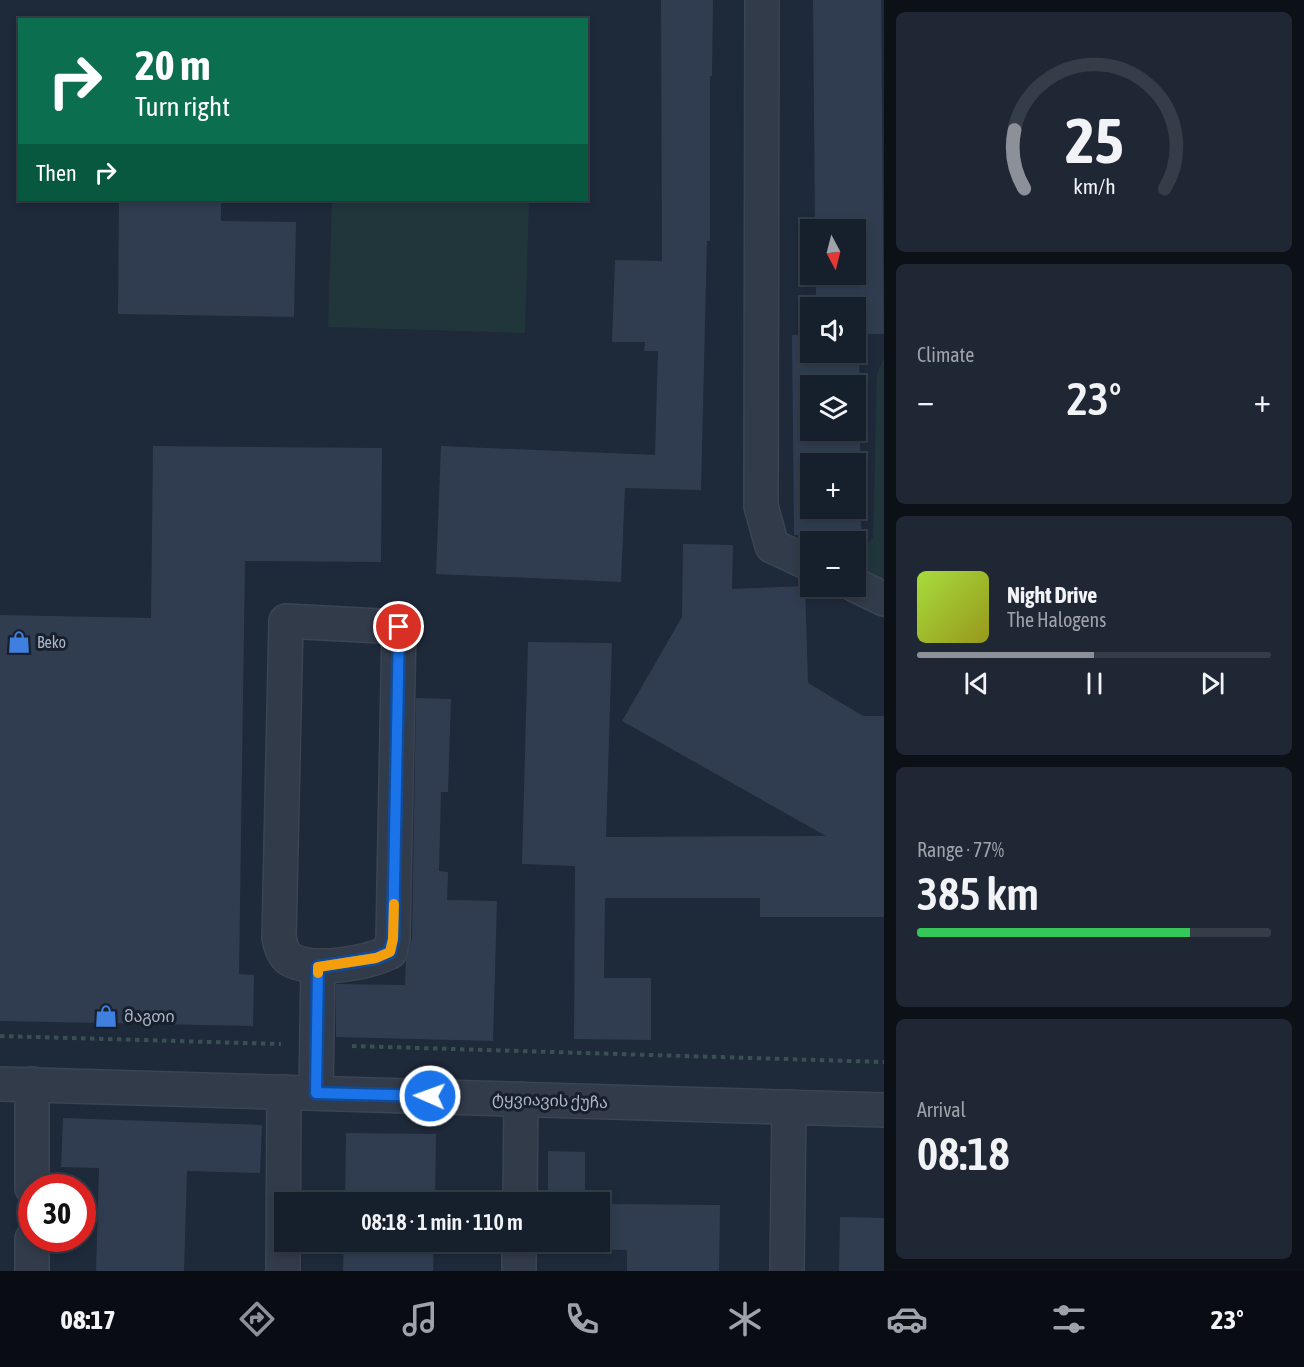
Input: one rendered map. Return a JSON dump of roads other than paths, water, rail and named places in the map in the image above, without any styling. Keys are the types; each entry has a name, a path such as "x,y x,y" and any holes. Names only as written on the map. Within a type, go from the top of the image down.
{"street":[{"path":"762,0 761,506 772,546 800,559"},
{"path":"866,590 884,598"},
{"path":"286,621 399,627 393,939 390,952 376,958 318,967 292,961 282,950 279,938 286,621"},
{"path":"316,1093 318,967"},
{"path":"16,1084 30,1174"},
{"name":"ტყვიავის ქუჩა","path":"16,1084 884,1110"},
{"path":"283,1271 284,1092"},
{"path":"520,1192 521,1099"},
{"path":"787,1271 789,1107"},
{"path":"32,1252 32,1271"},
{"path":"519,1252 519,1271"}],"place":[{"name":"Beko","path":"19,642"},
{"name":"მაგთი","path":"106,1016"}]}
